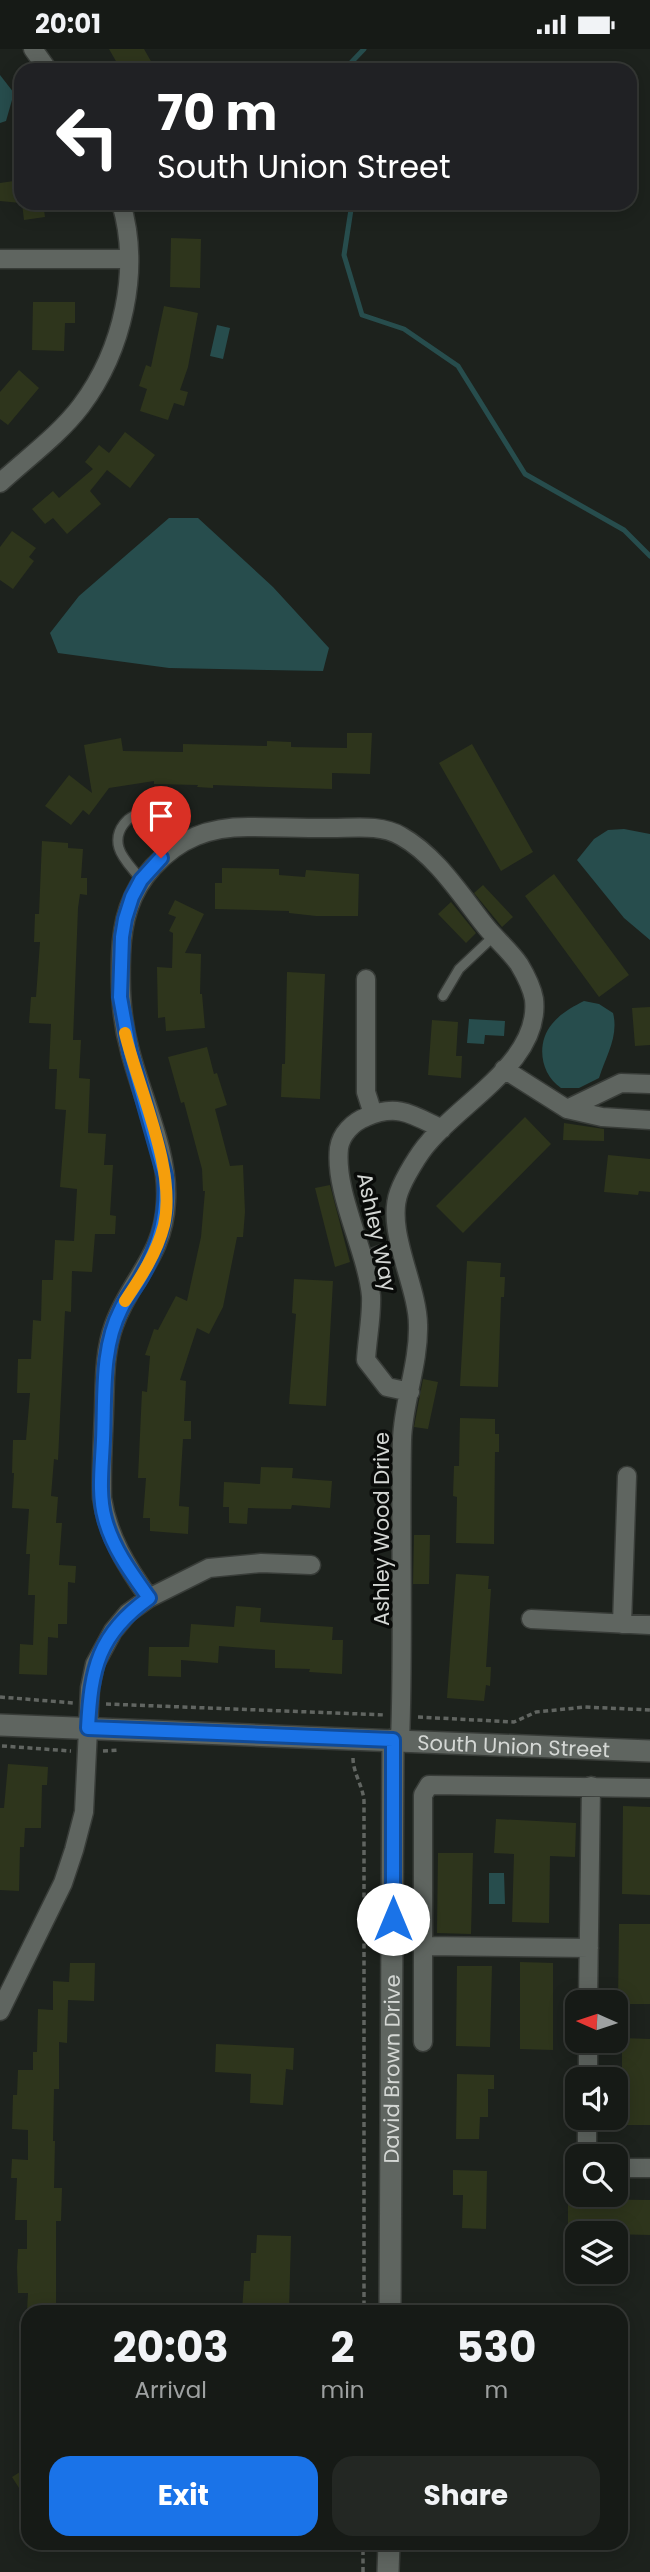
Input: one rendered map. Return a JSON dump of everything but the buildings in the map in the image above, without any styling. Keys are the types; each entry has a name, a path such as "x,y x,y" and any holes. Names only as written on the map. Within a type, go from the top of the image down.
{"street":[{"path":"0,483 80,407 112,351 123,314 128,282 129,247 122,210"},
{"path":"0,259 128,259"},
{"name":"Ashley Wood Drive","path":"179,843 199,833 234,827 362,827 387,830 400,835 428,856 519,964 534,995 534,1022 523,1049 426,1144 398,1194 400,1243 419,1322 402,1433 401,1716 396,1740"},
{"path":"149,1598 129,1571 113,1539 105,1518 102,1476 106,1357 121,1308 156,1250 164,1223 167,1195 155,1136 130,1052 120,997 122,937 132,897 141,880 179,843"},
{"path":"366,979 366,1092 373,1114 389,1109 405,1111 442,1129"},
{"path":"504,1069 568,1109 602,1117 650,1119"},
{"path":"568,1109 621,1083 650,1084"},
{"name":"Ashley Way","path":"373,1114 349,1128 339,1146 341,1177 371,1296 366,1360 387,1387 410,1392"},
{"path":"622,1624 628,1476"},
{"path":"0,2011 54,1903 74,1850 84,1812 89,1704 95,1664 103,1646 128,1613 149,1598 209,1568 247,1563 311,1565"},
{"path":"531,1619 650,1625"},
{"name":"South Union Street","path":"0,1725 650,1751"},
{"name":"David Brown Drive","path":"390,2305 396,1740"},
{"name":"South Union Street","path":"424,1946 425,1789 434,1783 650,1788"},
{"path":"589,1990 591,1786"},
{"path":"423,2042 424,1946 589,1948"},
{"path":"628,2168 650,2168"},
{"path":"388,2550 388,2572"}],"lane":[{"path":"141,880 119,847 118,832 125,823 134,816 145,814 164,826 179,843"},
{"path":"443,996 459,969 494,936"},
{"path":"361,1257 400,1243"},
{"path":"393,1946 424,1946"}],"path":[{"path":"0,1697 89,1704 514,1722 536,1713 585,1707 650,1710"},
{"path":"352,1753 353,1766 363,1788 365,1801 364,2305"},
{"path":"363,2550 363,2572"}],"water":[{"path":"0,75 14,93 6,121 0,123"},
{"path":"217,325 230,328 223,359 210,356"},
{"path":"169,518 198,518 273,587 329,648 323,671 169,668 58,653 50,633 79,596"},
{"path":"624,829 650,834 650,940 624,918 577,860 594,839 608,830"},
{"path":"584,1001 599,1004 613,1013 611,1046 599,1078 579,1088 561,1088 548,1075 545,1067 542,1049 544,1040 555,1020"},
{"path":"469,1019 505,1021 504,1036 485,1035 484,1044 467,1043"},
{"path":"489,1873 504,1873 505,1904 489,1904"}],"waterway":[{"path":"351,63 364,49"},
{"path":"351,210 344,255 362,315 404,329 458,366 525,474 624,530 650,556"}],"slow traffic":[{"path":"125,1033 155,1136 167,1195 164,1223 156,1250 125,1301"}],"route":[{"path":"161,858 141,880 125,919 120,997 123,1024 155,1136 167,1195 164,1223 156,1250 121,1308 106,1357 102,1476 105,1518 113,1539 129,1571 149,1598 128,1613 103,1646 95,1664 90,1688 88,1728 393,1740 393,1919"}]}
